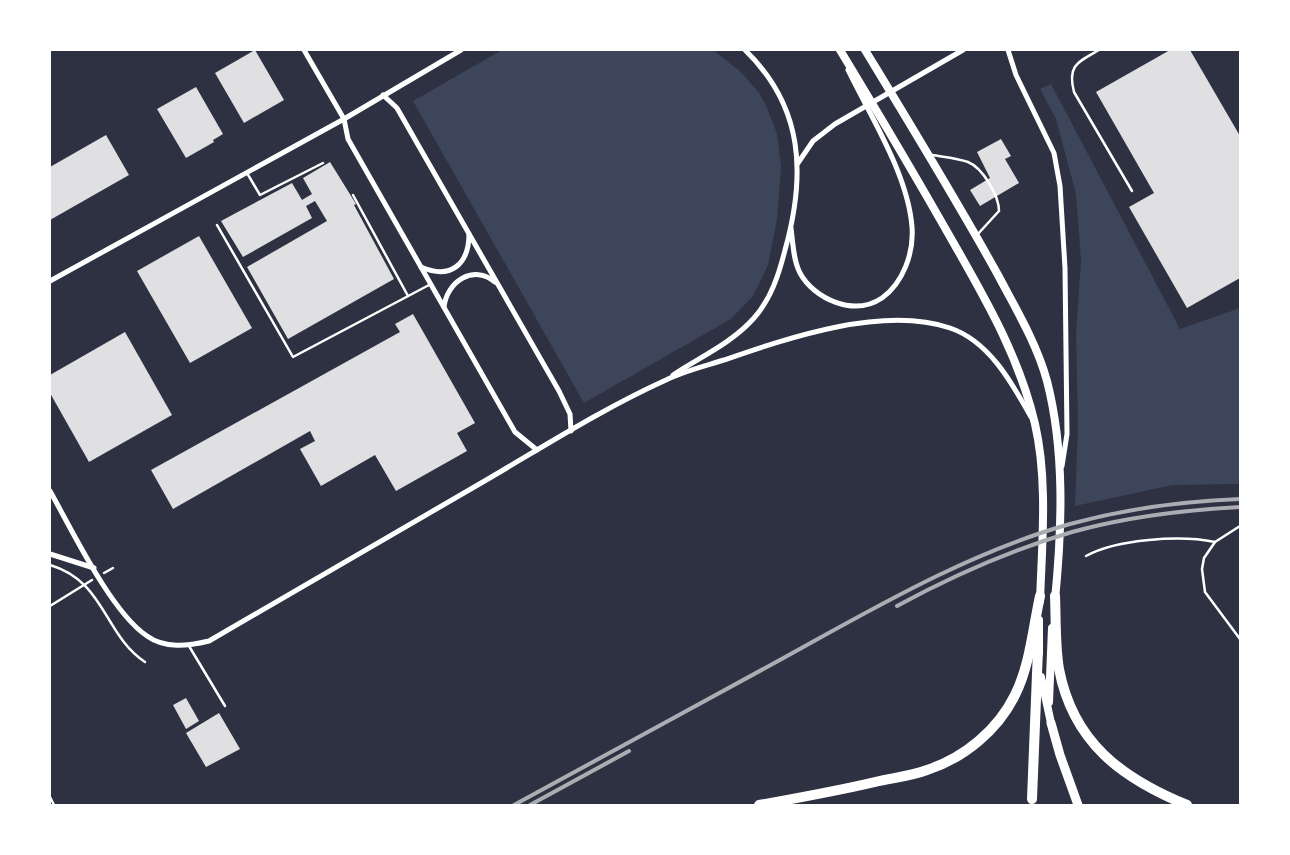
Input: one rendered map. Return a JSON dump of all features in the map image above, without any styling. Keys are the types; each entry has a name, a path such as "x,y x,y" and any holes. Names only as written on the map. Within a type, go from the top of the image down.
{"highway":[{"path":"759,805 928,770 956,757 981,739 1002,717 1016,694 1026,665 1040,596"},
{"path":"1055,596 1059,668 1067,697 1079,726 1086,737 1115,764 1162,795 1187,805"},
{"path":"1032,798 1038,649"},
{"path":"1051,723 1078,805"}],"main road":[{"path":"839,50 931,202 1002,330 1020,372 1035,424 1042,477 1038,649 1041,684 1051,723"},
{"path":"865,50 929,154 976,236 1018,314 1047,380 1058,434 1060,480 1055,596 1049,661 1051,723"}],"street":[{"path":"304,50 344,119 348,139 515,432 537,450"},
{"path":"50,281 344,119 461,50"},
{"path":"50,491 116,603 147,637 168,645 189,646 209,641 537,450 667,379 724,344 748,324 762,309 780,271 791,228 797,188 798,164 792,126 784,102 771,80 745,50"},
{"path":"791,228 795,259 799,272 807,283 824,298 850,305 880,299 892,289 905,269 910,252 912,227 903,182 839,50"},
{"path":"798,164 813,140 835,124 962,50"},
{"path":"1010,52 1016,75 1054,153 1060,186 1065,268 1067,424 1060,480"},
{"path":"383,95 397,108 566,403 570,414 571,431"},
{"path":"421,267 440,272 455,268 466,256 469,234"},
{"path":"444,308 448,292 463,277 476,274 492,279 498,284"},
{"path":"667,379 785,339 820,330 870,323 931,322 971,338 988,352 1018,395 1035,424"},
{"path":"50,554 94,568"}],"lane":[{"path":"1099,50 1079,61 1072,69 1071,79 1074,92 1132,191"},
{"path":"929,154 970,163 982,175 999,201 999,211 976,236"},
{"path":"247,172 260,195 323,163"},
{"path":"353,195 408,296"},
{"path":"217,225 293,357 431,284"},
{"path":"189,646 225,706"}],"path":[{"path":"1238,526 1229,535 1215,542 1204,558 1202,569 1205,592 1240,639"},
{"path":"1086,556 1124,542 1194,538 1215,542"},
{"path":"50,565 62,568 98,599 132,654 144,662"},
{"path":"50,606 113,568"},
{"path":"50,798 54,805"}],"shaded area":[{"path":"502,50 713,50 741,72 759,93 766,105 777,134 781,166 777,220 768,265 753,296 731,319 584,403 413,101"},
{"path":"1051,84 1180,329 1240,308 1240,484 1172,485 1075,506 1078,425 1076,335 1081,260 1076,194 1056,119 1040,89"}],"building":[{"path":"255,50 284,100 244,123 215,73"},
{"path":"1170,50 1190,50 1240,136 1240,278 1187,308 1129,207 1154,193 1096,92"},
{"path":"196,87 223,134 213,140 214,142 186,158 157,109"},
{"path":"106,135 129,175 50,220 50,167"},
{"path":"1001,139 1011,156 1005,159 1019,183 980,206 970,190 990,178 977,152"},
{"path":"330,162 356,204 354,205 394,279 288,339 247,267 327,221 315,201 306,206 312,218 243,257 221,221 292,183 302,200 312,194 303,178"},
{"path":"199,236 252,328 190,363 137,271"},
{"path":"413,314 475,423 457,433 467,451 396,491 375,455 321,486 300,449 315,441 310,431 173,509 151,470 400,332 395,324"},
{"path":"125,332 172,415 89,462 50,393 50,375"},
{"path":"186,698 199,721 186,729 173,705"},
{"path":"219,713 240,749 206,767 186,733"}],"railway":[{"path":"514,805 877,606 953,568 1030,537 1070,524 1133,510 1176,504 1240,499"},
{"path":"897,606 982,564 1072,532 1113,522 1155,515 1240,507"},
{"path":"530,805 629,751"}]}
